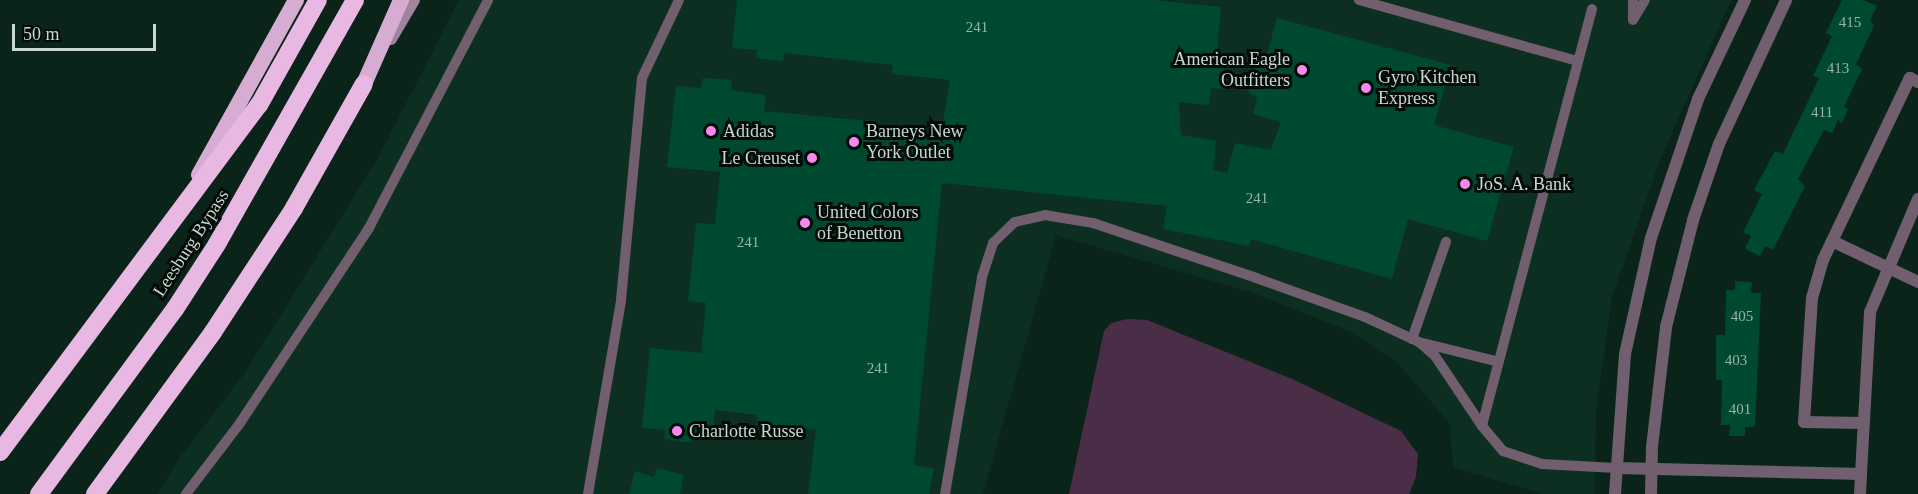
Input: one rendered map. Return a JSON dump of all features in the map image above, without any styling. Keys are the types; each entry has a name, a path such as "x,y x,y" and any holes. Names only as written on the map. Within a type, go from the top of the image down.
{"highway":[{"name":"Leesburg Bypass","path":"0,452 161,236 229,124 296,0"},
{"path":"161,236 259,105 318,0"},
{"name":"Leesburg Bypass","path":"39,494 175,309 217,244 355,0"},
{"path":"95,494 213,332 299,199 364,84 401,0"}],"main road":[{"path":"364,84 414,0"}],"street":[{"path":"1615,494 1625,354 1651,238 1698,99 1745,0"},
{"path":"1651,494 1651,467 1666,327 1693,220 1719,144 1786,0"},
{"path":"1862,423 1804,422 1812,298 1832,241 1910,78 1918,82"},
{"path":"1860,494 1866,333 1886,266 1918,199"},
{"path":"1832,241 1918,282"},
{"path":"1616,468 1651,467 1861,474"}],"lane":[{"path":"186,494 240,423 369,228 488,0"},
{"path":"588,494 619,317 642,78 679,0"},
{"path":"1359,0 1578,61"},
{"path":"1636,0 1633,20 1645,0"},
{"path":"1482,426 1592,9"},
{"path":"945,494 982,277 993,243 1015,222 1045,215 1093,223 1365,316 1415,340 1499,362"},
{"path":"1415,340 1446,242"},
{"path":"1415,340 1435,356 1482,426 1503,451 1542,464 1616,468"}],"shaded area":[{"path":"459,0 1731,0 1660,160 1612,297 1596,410 1595,494 1543,494 1453,467 1450,424 1396,361 1352,332 1253,293 1056,235 983,494 158,494 178,460 244,374 377,160"},
{"path":"1127,319 1147,320 1292,379 1401,431 1418,454 1416,477 1409,494 1069,494 1104,331 1111,323"}],"building":[{"path":"737,0 1154,0 1221,7 1217,52 1226,53 1222,89 1211,88 1209,105 1179,102 1181,135 1216,141 1213,170 1227,173 1235,143 1271,150 1281,122 1253,114 1257,97 1248,93 1257,59 1265,61 1277,18 1451,65 1434,125 1514,147 1487,241 1408,219 1392,279 1251,239 1249,246 1163,229 1167,206 942,183 914,465 934,469 929,494 808,494 816,430 757,424 758,415 715,410 712,435 693,433 691,443 664,439 665,430 642,428 650,348 701,353 706,303 688,301 696,223 715,224 720,172 667,167 676,86 701,88 703,78 732,80 731,90 766,95 764,111 879,122 878,132 940,138 950,80 892,74 893,65 784,53 783,61 756,58 757,50 732,48"},
{"path":"1842,0 1863,0 1877,6 1870,20 1874,26 1856,64 1862,69 1844,107 1848,109 1842,123 1838,120 1832,133 1824,130 1798,179 1805,186 1773,250 1765,246 1760,256 1745,249 1751,236 1743,232 1762,194 1754,190 1775,151 1783,154 1819,78 1813,76 1832,36 1826,33"},
{"path":"1735,281 1752,282 1751,293 1761,293 1755,427 1745,427 1745,436 1729,436 1730,425 1721,425 1722,380 1716,380 1716,335 1725,335 1726,290 1735,290"},
{"path":"657,468 684,475 680,494 629,494 635,471 654,477"}],"place":[{"name":"American Eagle Outfitters","path":"1302,70"},
{"name":"Gyro Kitchen Express","path":"1366,88"},
{"name":"Adidas","path":"711,131"},
{"name":"Barneys New York Outlet","path":"854,142"},
{"name":"Le Creuset","path":"812,158"},
{"name":"JoS. A. Bank","path":"1465,184"},
{"name":"United Colors of Benetton","path":"805,223"},
{"name":"Charlotte Russe","path":"677,431"}]}
